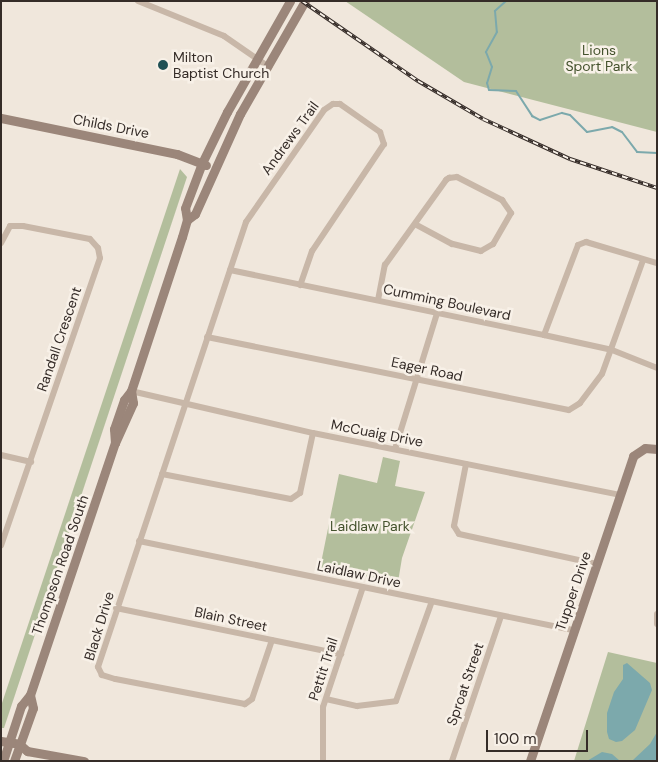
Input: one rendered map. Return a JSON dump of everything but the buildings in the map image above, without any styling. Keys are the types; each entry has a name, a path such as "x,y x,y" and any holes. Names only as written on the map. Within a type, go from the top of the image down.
{"main road":[{"name":"Thompson Road South","path":"2,761 5,741 21,706 30,695 115,443 133,404 131,391 187,220 185,208 202,163 290,1"},
{"name":"Thompson Road South","path":"187,220 195,214 213,168 240,114 269,67 305,1"},
{"name":"Childs Drive","path":"1,118 177,154 213,168"},
{"name":"Tupper Drive","path":"530,761 633,456 644,448 657,449"},
{"name":"Thompson Road South","path":"14,761 33,708 30,695"},
{"path":"5,741 19,744 28,751 84,761"}],"street":[{"path":"138,1 224,36 269,67"},
{"name":"Andrews Trail","path":"184,405 246,222 324,110 333,104 340,104 380,132 384,144 312,251 300,285"},
{"path":"378,300 385,265 446,180 453,176 502,200 511,213 493,244 481,251 452,244 415,224"},
{"name":"Randall Crescent","path":"1,243 10,226 23,226 90,239 98,248 100,258 1,545"},
{"path":"544,334 578,244 586,242 657,263"},
{"name":"Eager Road","path":"207,337 568,410 580,403 602,374 643,260"},
{"name":"Cumming Boulevard","path":"230,270 544,334 612,350 657,368"},
{"path":"395,449 437,313"},
{"name":"McCuaig Drive","path":"131,391 184,405 312,433 620,495"},
{"name":"Black Drive","path":"184,405 98,663 102,675 227,702 245,704 252,699 272,640"},
{"path":"162,474 290,499 300,493 312,433"},
{"path":"1,455 31,462"},
{"path":"466,464 454,526 459,534 597,564"},
{"name":"Laidlaw Drive","path":"139,541 574,630"},
{"name":"Pettit Trail","path":"322,761 320,727 326,699 363,587"},
{"path":"326,699 357,706 396,701 432,601"},
{"name":"Blain Street","path":"116,608 341,654"},
{"path":"657,614 657,624"},
{"name":"Sproat Street","path":"452,761 501,616"}],"green space":[{"name":"Lions Sport Park","path":"345,1 657,1 657,132 464,82"},
{"path":"180,169 187,177 4,728 1,728 1,706"},
{"name":"Laidlaw Park","path":"383,457 400,461 395,486 425,492 402,558 398,582 320,568 339,474 377,483"},
{"path":"608,652 657,663 657,761 574,761"}],"water":[{"path":"627,663 650,683 652,690 635,730 622,741 616,742 609,739 607,713 614,692 623,679 623,665"},
{"path":"657,732 657,761 622,761 633,760 650,744"},
{"path":"602,752 612,754 620,761 587,761"}],"waterway":[{"path":"506,1 495,11 497,32 486,52 492,67 487,83 489,90 516,91 532,116 540,120 562,113 570,115 587,132 612,127 622,132 637,152 657,153"}],"railway":[{"path":"302,1 418,81 483,119 570,159 657,188"}],"place":[{"name":"Milton Baptist Church","path":"163,65"}]}
